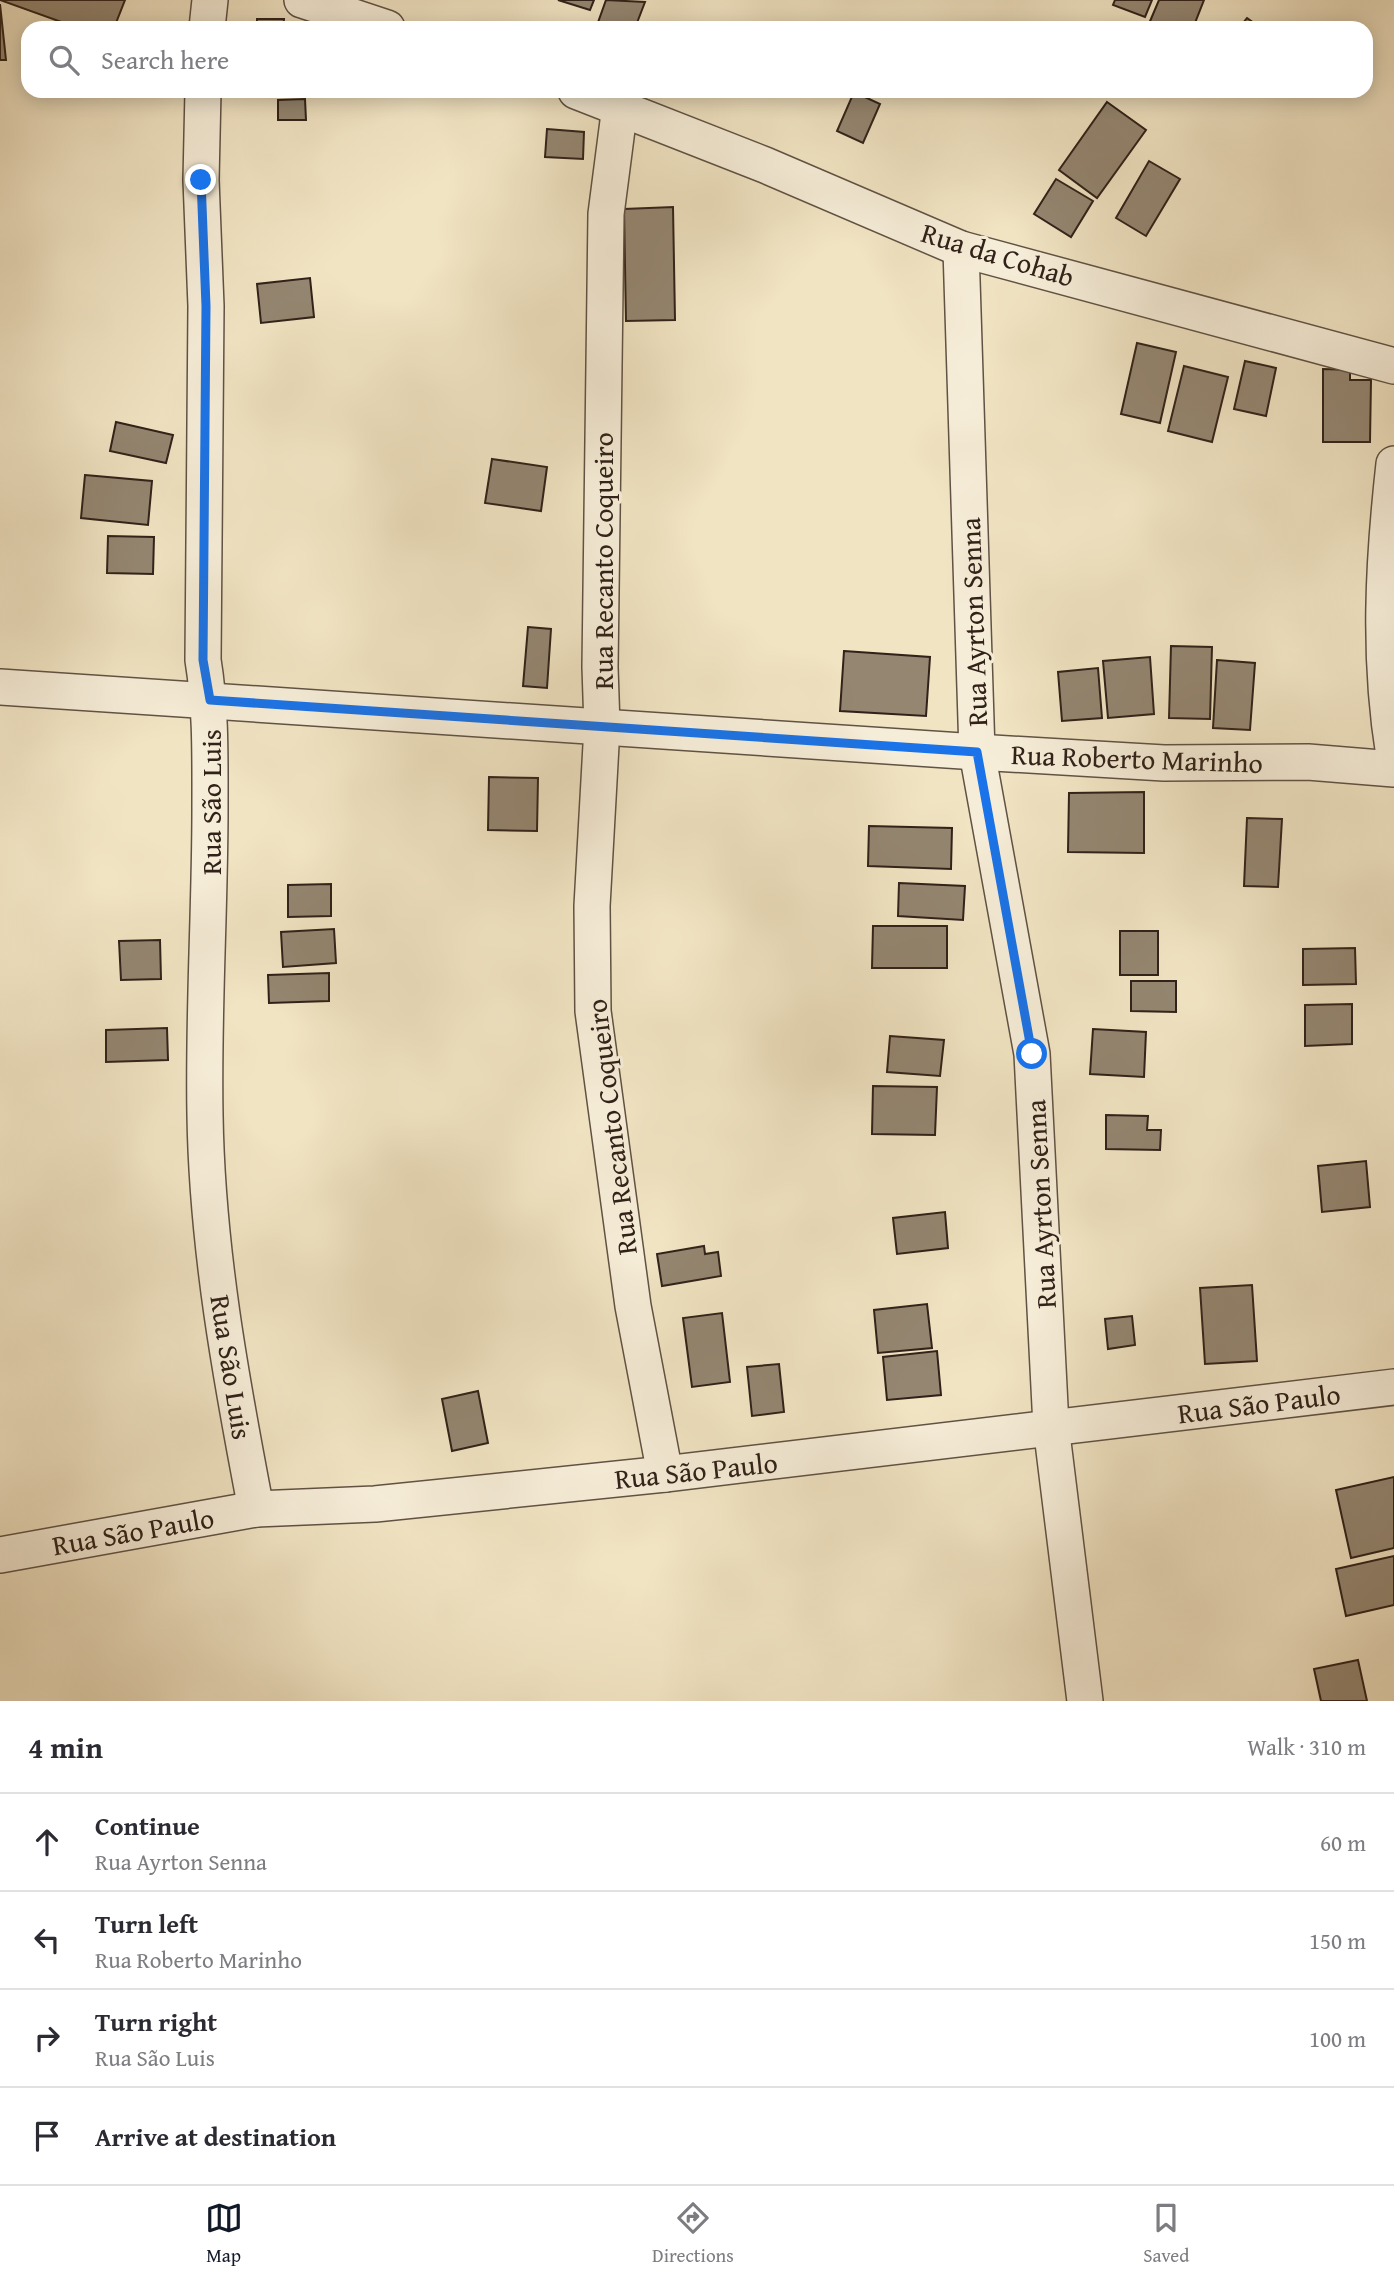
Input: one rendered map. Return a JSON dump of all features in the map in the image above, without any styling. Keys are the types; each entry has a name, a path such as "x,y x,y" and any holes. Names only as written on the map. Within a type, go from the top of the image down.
{"street":[{"path":"208,21 210,0"},
{"path":"302,0 366,21"},
{"name":"Rua São Luis","path":"202,98 201,180 206,306 203,660 210,700 210,924 205,1115 209,1192 228,1364 256,1509"},
{"name":"Rua da Cohab","path":"597,98 961,249 1394,366"},
{"name":"Rua Recanto Coqueiro","path":"620,106 606,214 600,667 602,727 592,906 593,1011 633,1306 665,1474"},
{"name":"Rua Ayrton Senna","path":"961,249 977,752 1032,1054 1051,1426 1084,1701"},
{"path":"1394,464 1382,643 1384,694 1394,756"},
{"name":"Rua Roberto Marinho","path":"0,687 977,752 1164,763 1308,762 1394,769"},
{"name":"Rua São Paulo","path":"0,1555 256,1509 375,1504 665,1474 1394,1387"}],"building":[{"path":"0,0 125,0 117,21 58,21"},
{"path":"558,0 594,0 590,10"},
{"path":"606,0 645,2 638,21 598,21"},
{"path":"1115,0 1152,0 1145,17 1113,5"},
{"path":"1159,0 1204,0 1196,21 1150,21"},
{"path":"0,4 6,60 0,60"},
{"path":"257,19 284,19 284,21"},
{"path":"851,98 867,98 880,104 863,143 837,131"},
{"path":"305,99 306,120 278,120 278,100"},
{"path":"1107,102 1146,130 1097,198 1059,170"},
{"path":"547,129 584,132 583,159 545,157"},
{"path":"1149,161 1180,179 1146,236 1116,218"},
{"path":"1056,179 1093,201 1071,237 1034,214"},
{"path":"673,207 675,320 626,321 624,209"},
{"path":"310,278 314,317 261,323 257,284"},
{"path":"1137,343 1176,352 1160,423 1121,414"},
{"path":"1245,361 1276,368 1266,416 1234,409"},
{"path":"1184,366 1228,377 1212,442 1168,431"},
{"path":"1323,369 1350,370 1350,380 1371,380 1370,442 1323,442"},
{"path":"116,422 173,435 166,463 110,451"},
{"path":"492,459 547,467 541,511 485,503"},
{"path":"85,475 152,481 148,525 81,518"},
{"path":"108,536 154,537 153,574 107,573"},
{"path":"528,627 551,629 547,688 523,686"},
{"path":"1171,646 1212,647 1210,719 1169,718"},
{"path":"844,651 930,657 926,716 840,711"},
{"path":"1150,657 1154,714 1108,718 1103,661"},
{"path":"1217,660 1255,663 1250,730 1213,728"},
{"path":"1098,668 1102,718 1062,721 1058,672"},
{"path":"489,777 538,778 537,831 488,830"},
{"path":"1144,792 1144,853 1068,852 1069,793"},
{"path":"1247,818 1282,819 1278,887 1244,886"},
{"path":"869,826 952,828 951,869 868,866"},
{"path":"899,883 965,886 963,920 898,916"},
{"path":"331,884 331,916 288,917 288,885"},
{"path":"873,926 947,926 947,968 872,968"},
{"path":"334,929 336,963 283,967 281,932"},
{"path":"1120,931 1158,931 1158,975 1120,975"},
{"path":"160,940 161,979 121,980 119,941"},
{"path":"1355,948 1356,984 1303,985 1303,949"},
{"path":"329,973 329,1001 269,1003 268,975"},
{"path":"1131,981 1176,981 1176,1012 1131,1011"},
{"path":"1352,1004 1352,1044 1305,1046 1305,1005"},
{"path":"167,1028 168,1060 106,1062 106,1030"},
{"path":"1093,1029 1146,1032 1144,1077 1090,1074"},
{"path":"890,1036 944,1040 940,1076 887,1072"},
{"path":"873,1086 937,1087 935,1135 872,1134"},
{"path":"1106,1115 1148,1116 1147,1130 1161,1130 1160,1150 1106,1149"},
{"path":"1366,1161 1370,1207 1322,1212 1318,1166"},
{"path":"945,1212 948,1248 897,1254 893,1218"},
{"path":"704,1246 705,1254 718,1252 721,1276 662,1286 657,1254"},
{"path":"1252,1285 1257,1361 1205,1364 1200,1288"},
{"path":"927,1304 932,1348 878,1353 874,1310"},
{"path":"722,1313 730,1382 692,1387 683,1318"},
{"path":"1132,1316 1135,1345 1108,1349 1105,1319"},
{"path":"937,1351 941,1395 887,1400 883,1357"},
{"path":"779,1364 784,1412 752,1416 747,1367"},
{"path":"478,1391 488,1443 452,1451 442,1399"},
{"path":"1394,1477 1394,1548 1351,1558 1336,1490"},
{"path":"1394,1556 1394,1605 1346,1616 1336,1569"},
{"path":"1358,1660 1367,1701 1321,1701 1314,1669"}],"route":[{"path":"201,180 206,306 203,660 210,700 977,752 1032,1054"}]}
